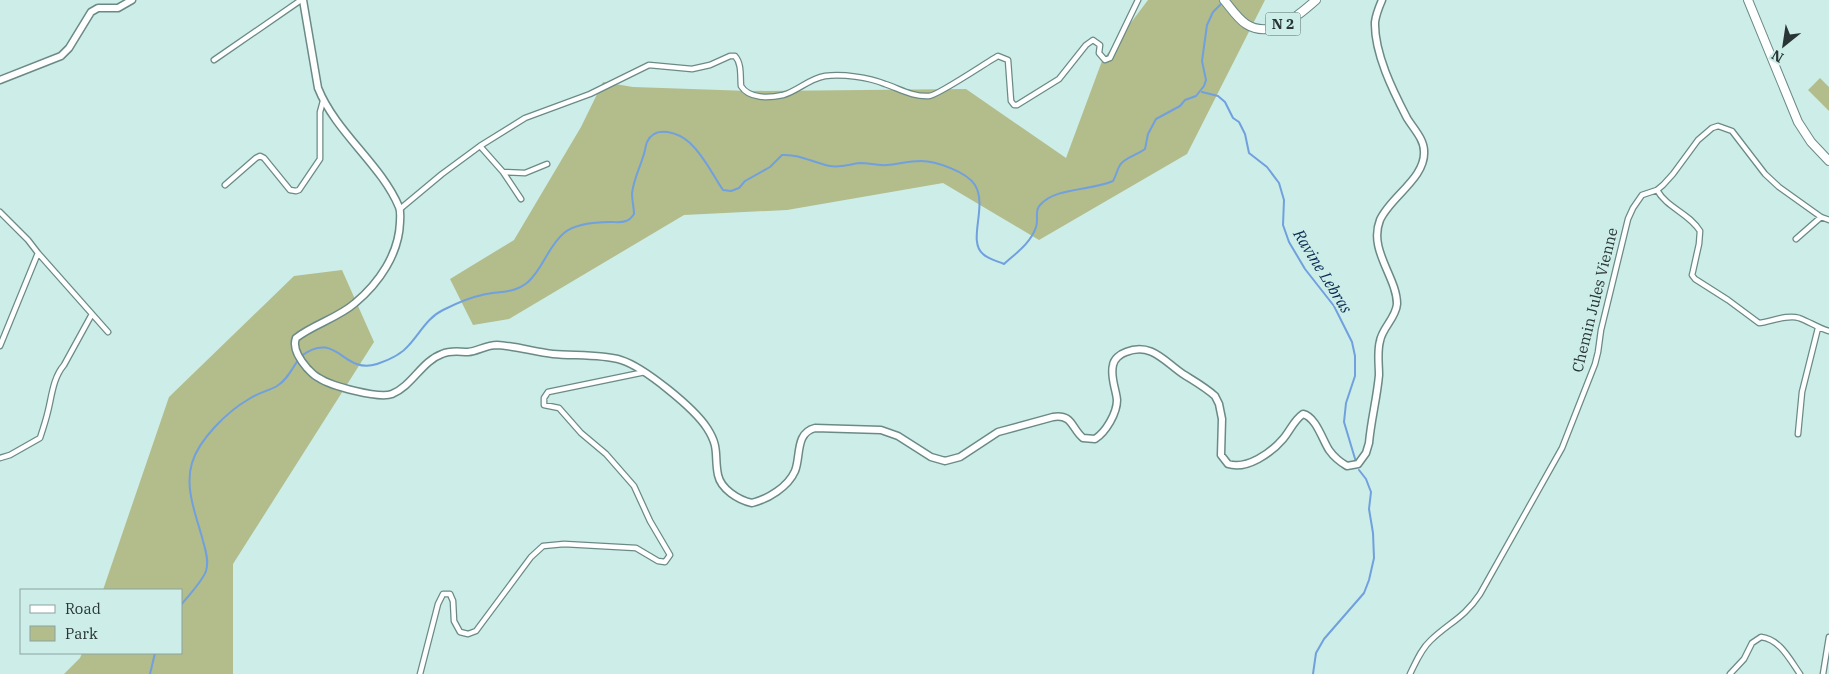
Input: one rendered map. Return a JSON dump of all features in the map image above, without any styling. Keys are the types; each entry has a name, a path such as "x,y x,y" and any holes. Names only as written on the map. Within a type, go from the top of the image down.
{"main road":[{"path":"0,80 61,56 91,12 98,8 118,8 132,0"},
{"path":"302,0 318,88 323,100 333,116 385,183 400,209 400,234 396,249 380,275 350,308 311,327 296,338 294,347 304,364 319,379 336,386 387,395 402,388 435,357 454,351 469,352 484,346 495,345 553,354 623,360 644,372 671,392 703,422 716,446 718,476 723,485 737,497 752,503 767,496 788,481 798,462 799,444 806,432 815,428 873,429 889,432 941,461 960,457 998,432 1053,417 1065,417 1083,438 1095,439 1104,431 1115,409 1117,400 1113,364 1121,354 1143,348 1155,352 1214,396 1219,404 1222,419 1221,455 1228,464 1240,466 1266,454 1282,440 1303,414 1309,416 1337,459 1347,466 1358,464 1366,453 1369,443 1381,337 1394,314 1397,304 1379,248 1379,226 1384,214 1416,174 1424,159 1424,147 1398,100 1382,62 1377,44 1375,22 1382,0"},
{"name":"N 2","path":"1224,0 1244,23 1257,28 1277,27 1296,16 1316,0"},
{"path":"1748,0 1798,122 1810,142 1829,161"}],"street":[{"path":"214,60 302,0"},
{"path":"400,209 442,174 480,146 525,118 590,94 649,65 692,69 735,56 740,66 741,86 750,95 784,94 813,79 833,75 884,83 907,94 930,96 998,56 1008,60 1011,101 1014,105 1017,105 1059,79 1086,46 1094,40 1100,45 1099,54 1105,60 1110,58 1138,0"},
{"path":"224,186 260,156 264,158 290,190 299,190 320,158 320,112 323,100"},
{"name":"Chemin Jules Vienne","path":"1410,674 1420,653 1430,641 1462,617 1472,606 1562,448 1596,358 1628,219 1642,196 1657,190 1673,174 1698,140 1712,128 1718,126 1732,130 1765,174 1779,187 1821,217 1829,220"},
{"path":"480,146 503,172 521,199"},
{"path":"503,172 525,173 547,164"},
{"path":"1657,190 1661,198 1692,221 1700,231 1699,244 1692,271 1695,279 1728,300 1758,323 1791,317 1798,318 1818,328 1829,330"},
{"path":"0,212 28,240 108,332"},
{"path":"1796,239 1821,217"},
{"path":"0,346 38,253"},
{"path":"0,458 10,456 40,438 49,410 51,393 59,371 92,314"},
{"path":"1798,434 1802,392 1818,328"},
{"path":"420,674 438,604 443,594 450,594 453,601 454,620 460,632 468,634 476,631 531,557 542,546 564,544 636,548 658,561 665,562 670,555 650,521 634,486 606,454 581,433 559,408 544,405 544,398 548,392 644,372"},
{"path":"1730,674 1744,659 1752,643 1762,637 1768,638 1782,648 1800,674"},
{"path":"1823,674 1829,637"}],"green space":[{"path":"1148,0 1265,0 1187,154 1039,240 943,183 787,210 684,215 509,319 473,325 450,279 514,240 581,127 603,82 633,87 749,91 966,89 1066,158 1102,61"},
{"path":"1820,78 1829,87 1829,111 1808,90"},
{"path":"342,270 374,342 233,564 233,674 64,674 82,654 182,654 182,589 103,589 169,397 294,276"}],"waterway":[{"path":"301,356 313,349 324,347 356,364 365,366 377,364 406,349 429,321 443,310 473,297 517,289 523,286 538,271 558,238 564,233 574,227 586,224 624,222 632,217 634,214 633,189 647,142 651,136 661,132 680,136 690,143 704,160 723,190 731,191 739,188 745,181 770,167 782,155 801,157 824,165 834,166 860,163 887,165 927,161 951,168 971,180 978,193 977,241 979,248 987,257 1004,264 1022,248 1034,233 1037,210 1040,205 1047,199 1064,192 1113,181 1122,163 1145,149 1148,134 1156,119 1180,106 1185,100 1196,96 1206,80 1202,61 1207,25 1213,12 1222,3"},
{"name":"Ravine Lebras","path":"1202,92 1218,96 1225,102 1233,118 1239,122 1245,134 1249,153 1267,167 1279,183 1284,200 1283,225 1289,242 1305,269 1334,306 1352,342 1355,356 1355,376 1346,403 1344,422 1356,462"},
{"path":"182,604 201,580 206,571 207,564 207,556 190,493 190,473 196,454 215,426 241,404 281,384 298,360"},
{"name":"Ravine Lebras","path":"1313,674 1316,653 1324,639 1364,593 1374,558 1373,533 1369,509 1371,492 1366,479 1359,470"},
{"path":"150,674 155,654"}]}
